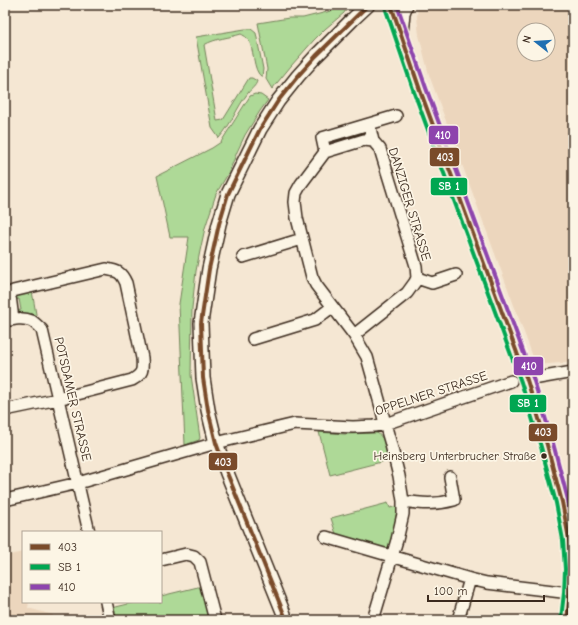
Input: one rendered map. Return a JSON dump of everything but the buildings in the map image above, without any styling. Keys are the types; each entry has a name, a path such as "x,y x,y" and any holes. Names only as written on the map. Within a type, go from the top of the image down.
{"main road":[{"path":"352,20 361,5"},
{"path":"285,620 284,614 216,443 208,410 203,378 202,323 209,269 219,224 228,194 260,129 278,101 316,56 368,5"}],"street":[{"path":"391,5 420,90 527,380 548,450 562,502 569,539 572,569 566,620"},
{"path":"401,36 404,13 407,5"},
{"path":"373,620 403,514 404,501 399,476 367,357 354,335 316,285 312,277 297,218 295,202 296,193 301,184 325,152 322,138 396,116"},
{"name":"DANZIGER STRASSE","path":"354,335 407,293 417,278 416,266 380,149 373,141 369,124"},
{"name":"DANZIGER STRASSE","path":"325,152 364,140 373,141"},
{"path":"243,257 302,239"},
{"name":"POTSDAMER STRASSE","path":"58,399 132,380 139,376 143,368 126,283 123,276 118,272 106,269 13,291 10,296 9,320 23,319 32,321 42,330 58,399 90,531"},
{"name":"DANZIGER STRASSE","path":"417,278 432,283 456,275"},
{"path":"253,339 315,320 332,307"},
{"path":"527,380 573,372"},
{"name":"OPPELNER STRASSE","path":"5,500 78,483 216,443 295,424 353,427 385,424 511,381"},
{"path":"5,410 58,399"},
{"path":"404,501 419,504 433,504 454,500 450,477"},
{"path":"326,537 486,583 570,593"},
{"path":"162,560 186,554 194,556 200,562 215,620"},
{"path":"458,620 470,579"},
{"path":"106,603 110,620"}],"shaded area":[{"path":"418,5 573,5 573,362 536,365 429,75 419,35 417,17"},
{"path":"22,552 22,603 29,603 28,608 53,615 54,620 5,620 5,556"}],"green space":[{"path":"342,5 349,5 344,13 314,40 272,89 266,79 267,69 258,23 289,18 303,18 339,8"},
{"path":"251,29 256,33 263,69 262,77 257,70 250,42 243,35 241,34 218,39 204,45 217,121 223,120 249,78 257,81 255,86 244,98 219,138 212,128 196,37"},
{"path":"255,94 261,95 268,100 245,135 229,172 216,194 205,228 196,271 192,308 191,375 200,438 199,440 185,445 179,304 189,237 170,237 157,176 221,142 250,96"},
{"path":"32,291 36,316 25,313 16,313 15,311 21,310 19,299 13,300 14,295"},
{"path":"319,432 344,434 377,433 384,441 389,460 330,475"},
{"path":"388,503 390,508 397,506 395,528 390,547 385,550 337,536 331,518"},
{"path":"202,586 210,620 115,620 112,608 132,603 162,603 162,596"}],"transit line":[{"name":"403","path":"285,620 284,614 216,443 208,410 203,378 201,323 209,269 219,224 228,194 260,129 278,101 298,76 316,56 368,5"},
{"name":"403","path":"391,5 420,90 527,380 547,445 562,502 569,539 571,569 567,620"},
{"name":"410","path":"397,5 533,378 553,443 568,500 573,528"},
{"path":"385,7 414,92 521,382 541,447 556,503 563,540 565,569 561,619"}],"place":[{"name":"Heinsberg Unterbrucher Straße","path":"544,456"}]}
